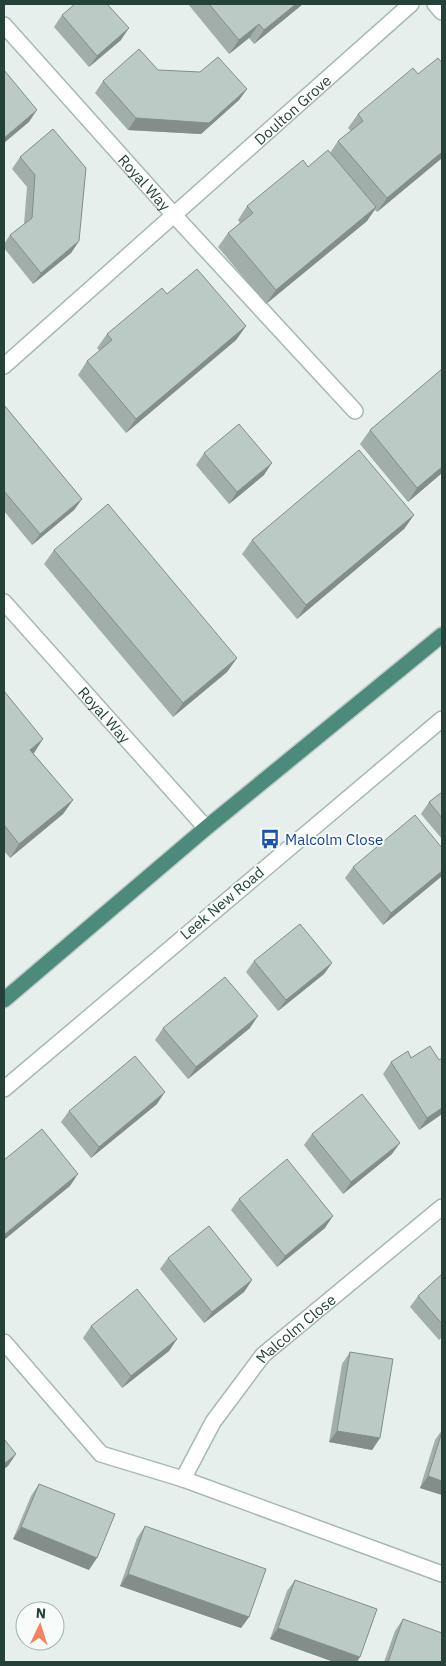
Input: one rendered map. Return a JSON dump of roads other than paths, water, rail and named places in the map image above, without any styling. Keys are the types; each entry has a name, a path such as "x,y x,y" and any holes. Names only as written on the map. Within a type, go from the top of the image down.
{"highway":[{"path":"4,1000 206,828 442,635"}],"street":[{"name":"Doulton Grove","path":"174,215 411,4"},
{"path":"435,4 442,12"},
{"name":"Royal Way","path":"4,25 174,215 4,366"},
{"path":"174,215 355,410"},
{"name":"Royal Way","path":"4,602 206,828"},
{"name":"Leek New Road","path":"4,1089 442,719"},
{"name":"Malcolm Close","path":"183,1479 213,1422 264,1355 442,1207"},
{"path":"4,1342 101,1454 183,1479 442,1574"}],"place":[{"name":"Malcolm Close","path":"270,839"}]}
